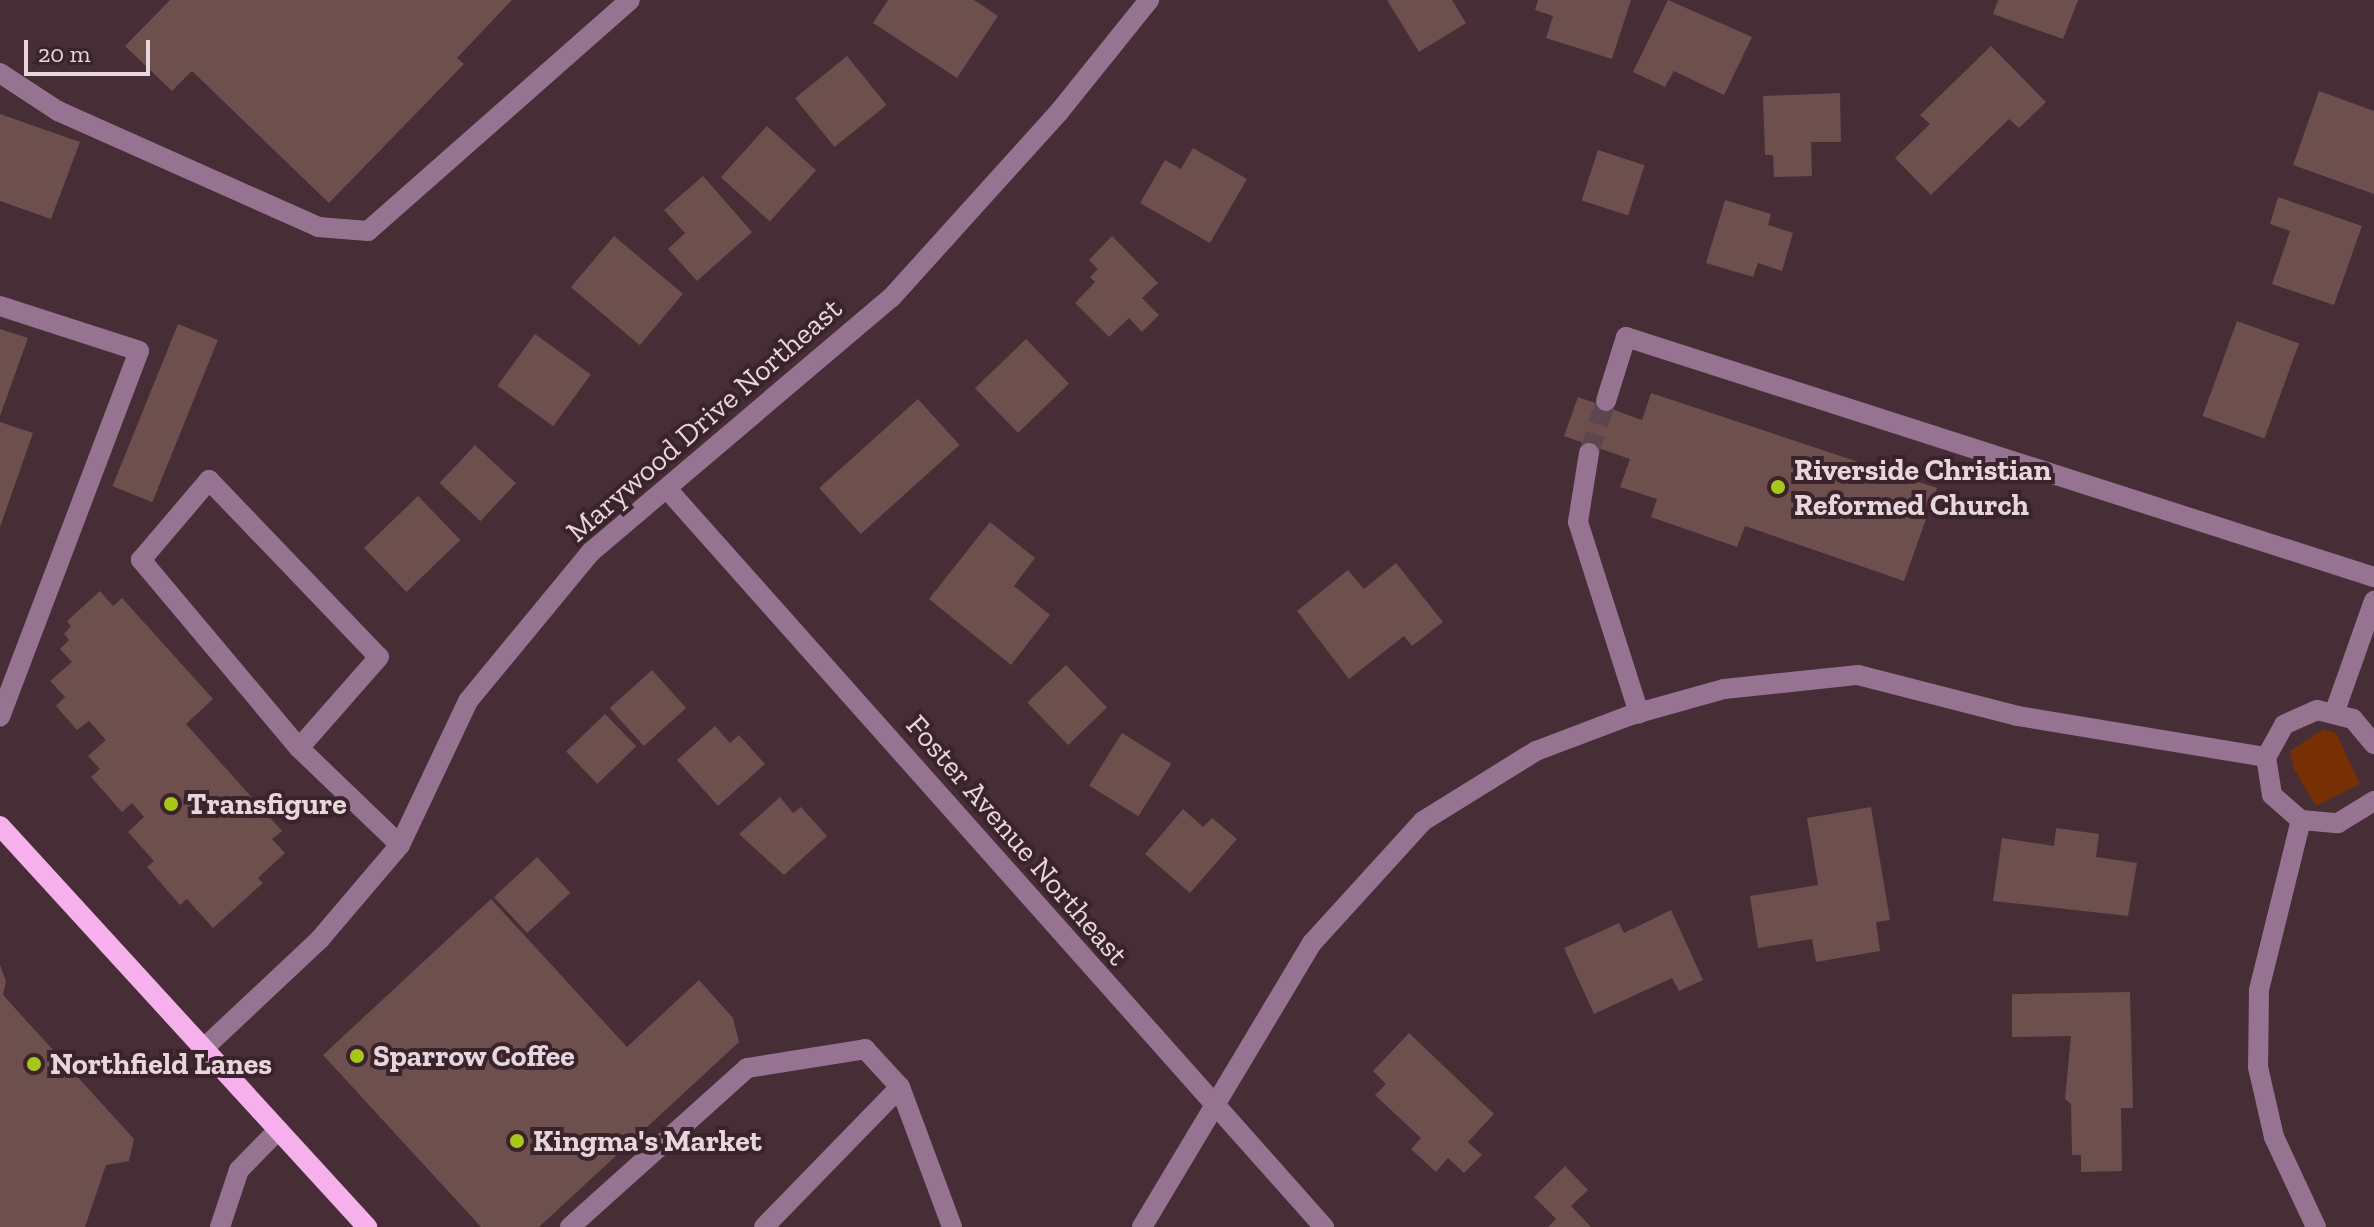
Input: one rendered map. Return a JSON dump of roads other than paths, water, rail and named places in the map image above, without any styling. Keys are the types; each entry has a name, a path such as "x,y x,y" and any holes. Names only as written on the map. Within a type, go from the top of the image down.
{"main road":[{"path":"0,826 367,1227"}],"street":[{"path":"0,73 58,111 318,227 368,231 630,0"},
{"name":"Marywood Drive Northeast","path":"203,1049 320,939 400,845 468,701 591,552 668,490 891,298 1059,112 1149,0"},
{"path":"0,306 139,351 0,716"},
{"path":"1606,401 1626,337 2374,577"},
{"path":"1589,453 1578,522 1639,713"},
{"path":"299,748 379,657 209,480 141,560 299,748 400,845"},
{"name":"Foster Avenue Northeast","path":"668,490 1215,1109 1324,1227"},
{"path":"2335,711 2374,601"},
{"path":"1142,1227 1312,943 1423,821 1536,751 1639,713 1724,689 1858,675 2018,716 2266,757"},
{"path":"2374,744 2353,719 2335,711 2317,710 2284,725 2266,757 2272,795 2301,820 2338,823 2374,801"},
{"path":"2301,820 2259,990 2258,1067 2274,1137 2316,1227"},
{"path":"570,1227 747,1068 865,1049 900,1087 952,1227"},
{"path":"764,1227 900,1087"},
{"path":"220,1227 239,1170 278,1130"}],"tunnel":[{"path":"1589,453 1606,401"}],"place":[{"name":"Riverside Christian Reformed Church","path":"1778,487"},
{"name":"Transfigure","path":"171,804"},
{"name":"Sparrow Coffee","path":"357,1056"},
{"name":"Northfield Lanes","path":"34,1064"},
{"name":"Kingma's Market","path":"517,1141"}]}
